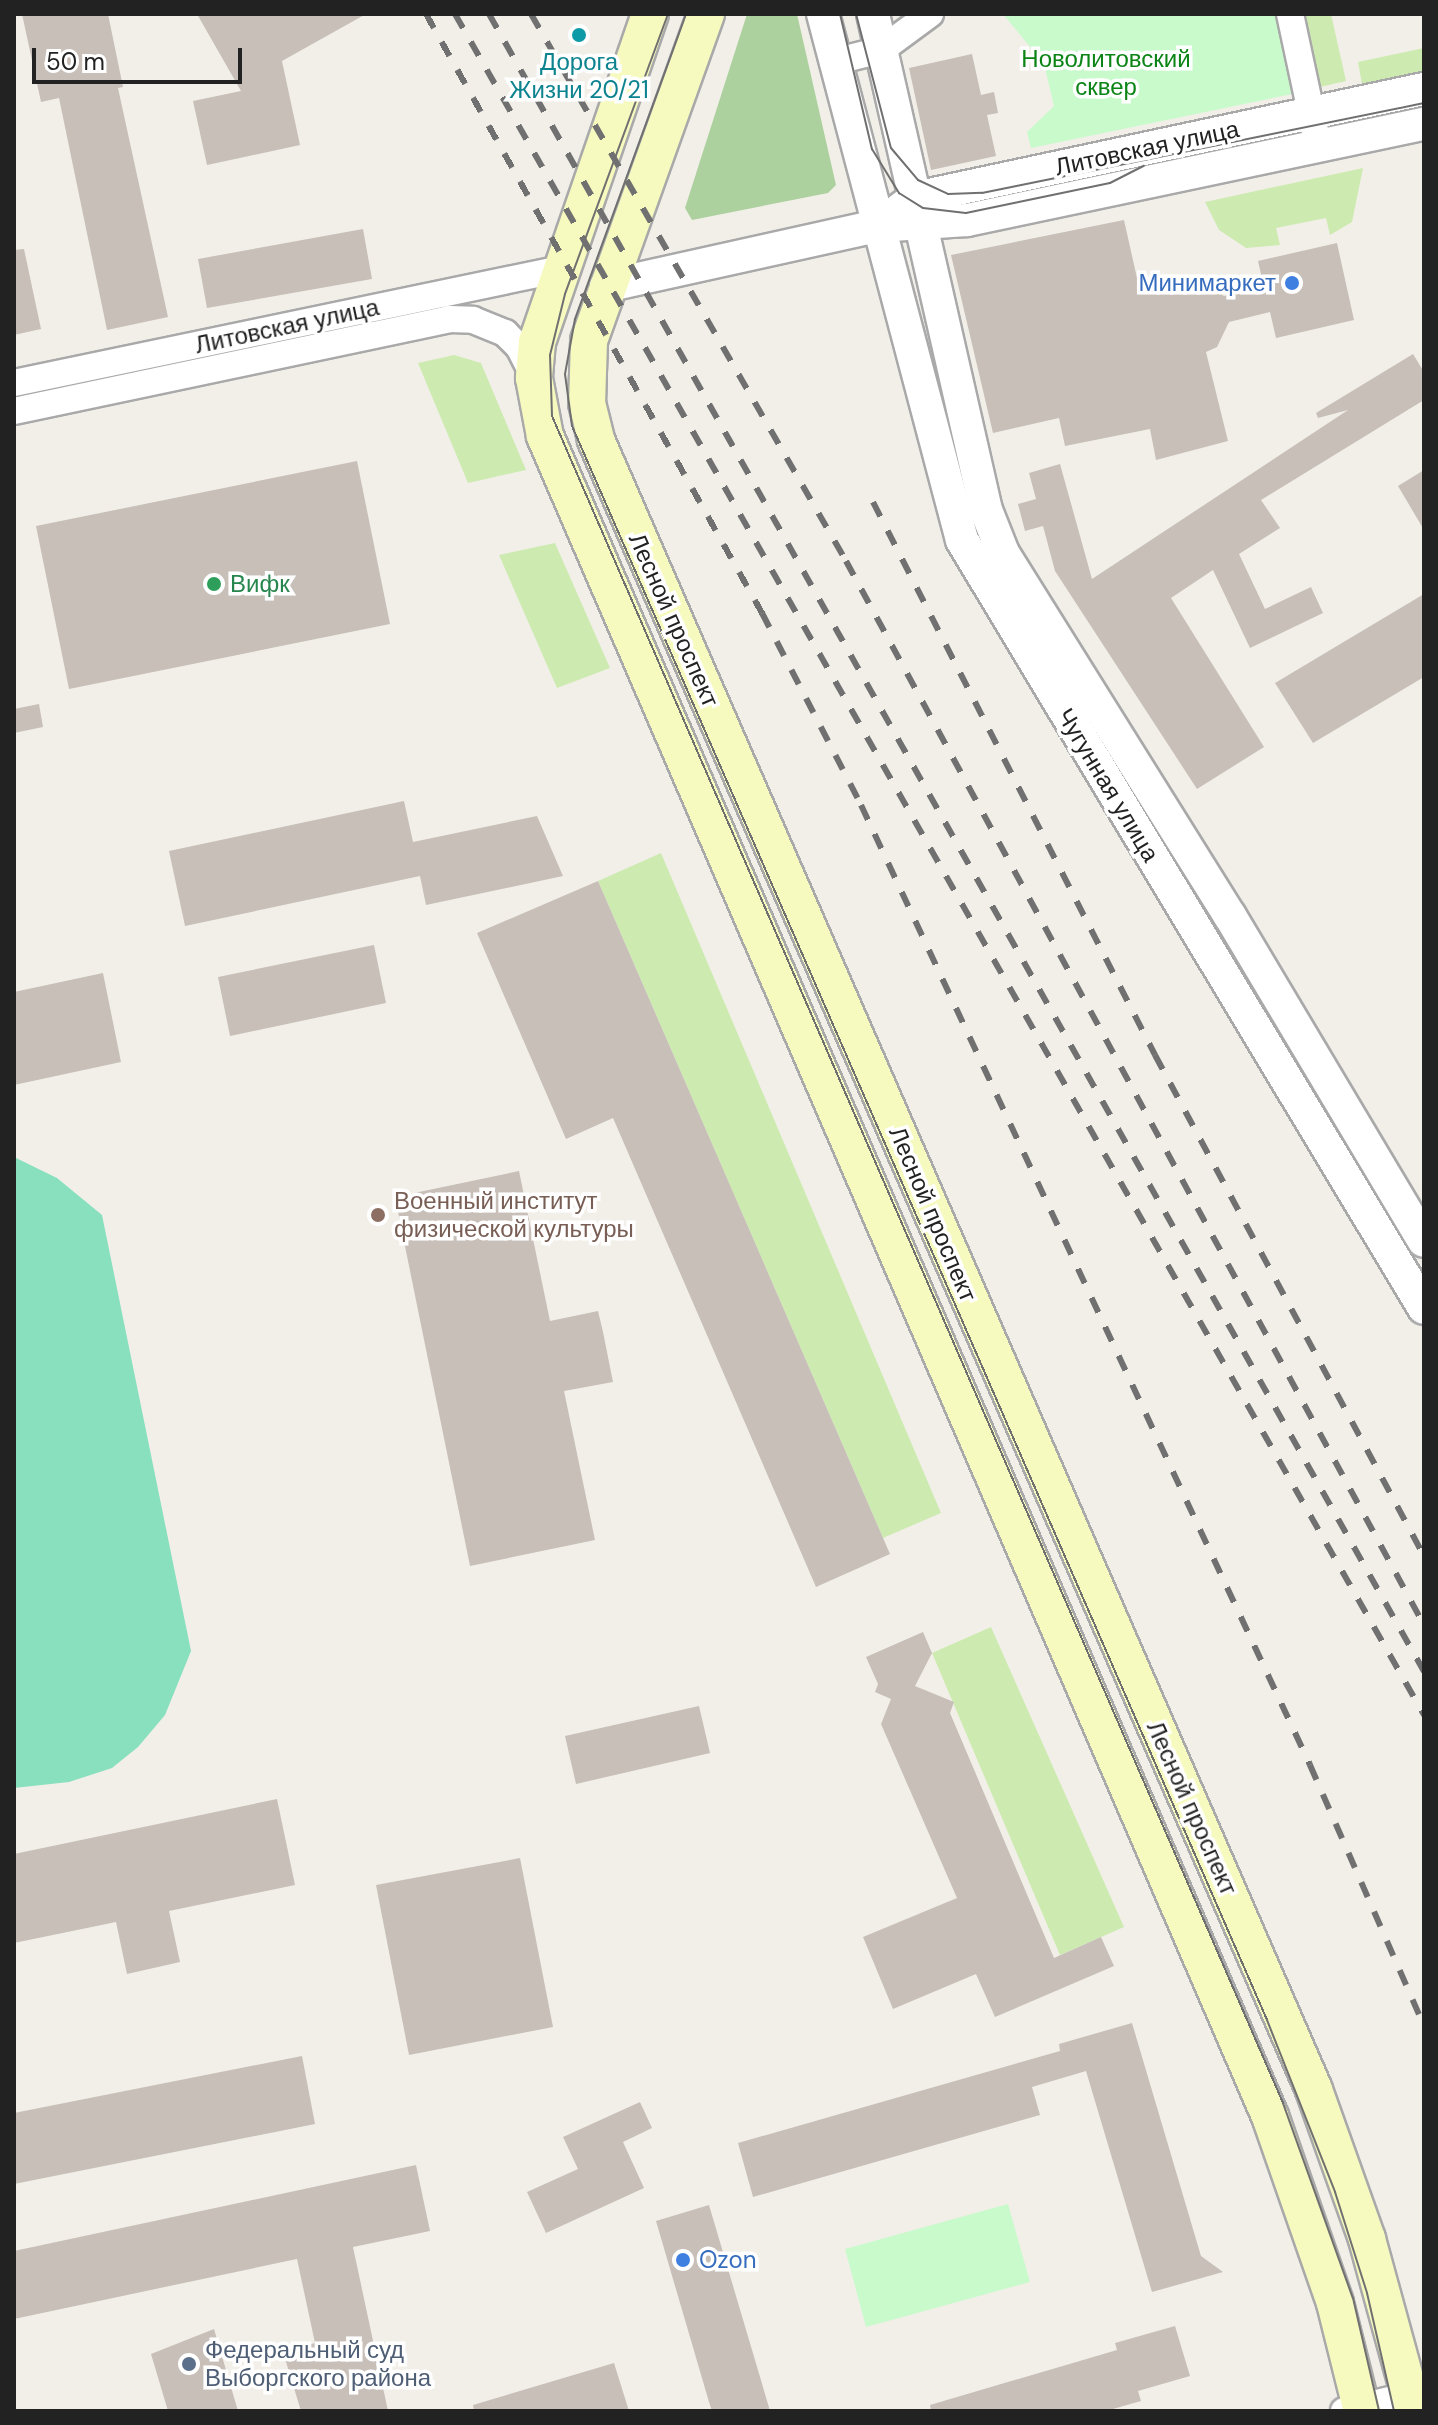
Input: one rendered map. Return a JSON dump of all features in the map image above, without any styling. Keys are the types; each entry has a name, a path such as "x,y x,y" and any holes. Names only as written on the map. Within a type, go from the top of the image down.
{"main road":[{"name":"Лесной проспект","path":"650,14 537,342 534,378 545,436 1270,2116 1335,2303 1356,2409"},
{"name":"Лесной проспект","path":"706,14 606,286 586,369 596,440 1314,2090 1367,2239 1412,2403"},
{"path":"859,1162 902,1143"}],"street":[{"path":"823,14 877,226"},
{"path":"873,14 918,210"},
{"path":"833,62 881,50 930,14"},
{"path":"1290,14 1319,146"},
{"name":"Литовская улица","path":"606,286 877,226 918,210 1311,113 1424,89"},
{"name":"Литовская улица","path":"918,210 967,220 1424,124"},
{"name":"Чугунная улица","path":"918,210 986,510 1003,553 1230,916 1424,1241"},
{"name":"Чугунная улица","path":"877,226 955,520 970,554 1424,1308"},
{"name":"Литовская улица","path":"14,383 561,269"},
{"name":"Литовская улица","path":"14,411 449,319 473,320 505,333 534,378"},
{"path":"1356,2409 1412,2403"}],"green space":[{"path":"747,14 797,14 836,185 828,193 692,220 685,208"},
{"name":"Новолитовский сквер","path":"1003,14 1275,14 1292,94 1031,148 1027,132 1054,106 1044,64"},
{"path":"1304,14 1331,14 1346,81 1320,87"},
{"path":"1424,48 1424,77 1363,90 1358,62"},
{"path":"1363,168 1352,222 1330,235 1326,218 1276,228 1280,245 1246,248 1219,230 1205,202"},
{"path":"454,355 481,363 526,470 468,483 418,363"},
{"path":"555,543 610,668 557,688 499,555"},
{"path":"661,853 941,1513 883,1538 598,881"},
{"path":"14,1157 57,1178 102,1215 191,1651 165,1715 138,1747 112,1768 69,1782 14,1788"},
{"path":"991,1627 1124,1927 1060,1955 932,1653"},
{"path":"1008,2204 1030,2282 866,2327 845,2249"}],"building":[{"path":"22,14 108,14 123,87 118,88 168,317 107,330 59,98 41,102"},
{"path":"197,14 366,14 282,61 300,145 207,165 193,101 241,91"},
{"path":"972,54 981,95 994,92 998,113 987,115 996,156 931,170 909,68"},
{"path":"1124,220 1139,287 1200,282 1224,296 1264,287 1258,261 1337,243 1354,320 1276,338 1270,312 1229,322 1217,347 1206,352 1228,441 1156,460 1150,429 1065,446 1059,418 993,433 951,255"},
{"path":"363,229 372,279 207,308 198,259"},
{"path":"24,249 41,329 14,335 14,250"},
{"path":"1413,354 1424,372 1424,400 1261,500 1280,528 1239,554 1265,609 1311,587 1323,613 1250,648 1213,570 1171,598 1264,747 1197,789 1055,571 1043,526 1025,531 1018,504 1036,499 1029,473 1060,464 1092,579 1348,410 1318,418 1316,413"},
{"name":"Вифк","path":"357,461 390,624 69,689 36,526"},
{"path":"1424,470 1424,530 1398,486"},
{"path":"1424,594 1424,677 1313,743 1275,683"},
{"path":"39,704 43,727 14,733 14,709"},
{"path":"404,801 413,842 537,816 563,876 426,905 420,876 185,926 169,851"},
{"path":"598,881 890,1554 816,1587 613,1118 566,1139 477,933"},
{"path":"374,945 386,1003 230,1036 218,977"},
{"path":"103,973 121,1062 14,1085 14,992"},
{"path":"519,1171 550,1321 598,1311 603,1332 613,1382 564,1391 595,1540 470,1566 395,1197"},
{"path":"923,1632 932,1653 915,1686 954,1702 950,1713 1054,1958 1101,1937 1114,1966 995,2017 976,1974 893,2009 863,1937 957,1898 881,1724 891,1699 875,1692 878,1684 866,1657"},
{"path":"699,1706 710,1753 576,1784 565,1736"},
{"path":"277,1799 295,1885 169,1911 180,1962 127,1974 116,1922 14,1943 14,1854"},
{"path":"520,1858 553,2027 409,2055 376,1885"},
{"path":"1132,2023 1201,2256 1223,2272 1152,2292 1086,2071 1032,2087 1040,2115 753,2197 738,2143 1060,2051 1059,2044"},
{"path":"302,2056 315,2124 14,2184 14,2113"},
{"path":"640,2102 652,2128 623,2142 644,2188 546,2233 527,2192 578,2169 563,2137"},
{"path":"416,2165 430,2231 353,2247 388,2411 301,2411 283,2352 315,2343 297,2259 14,2319 14,2251"},
{"path":"709,2205 770,2411 712,2411 709,2402 656,2221"},
{"path":"1175,2326 1190,2376 1138,2391 1141,2401 1106,2411 931,2411 930,2405 1117,2350 1115,2343"},
{"name":"Федеральный суд Выборгского района","path":"214,2329 238,2411 168,2411 151,2354"},
{"path":"614,2363 629,2411 474,2411 473,2405"}],"tram line":[{"path":"668,14 565,294 550,355 552,416 1283,2103 1353,2298 1379,2411"},
{"path":"686,14 575,319 565,374 572,426 1267,2020 1335,2192 1367,2293 1394,2411"},
{"path":"840,14 872,149 899,193 923,208 966,213 1110,183 1144,166"},
{"path":"856,14 891,148 918,180 948,194 982,193 1424,103"}],"railway":[{"path":"426,14 762,613 861,805 1310,1765 1424,2026"},
{"path":"455,14 1424,1715"},
{"path":"489,14 1424,1671"},
{"path":"531,14 846,561 1424,1625"},
{"path":"873,502 1155,1055 1424,1556"}],"place":[{"name":"Дорога Жизни 20/21","path":"579,35"},
{"name":"Минимаркет","path":"1292,283"},
{"name":"Вифк","path":"214,584"},
{"name":"Военный институт физической культуры","path":"378,1215"},
{"name":"Ozon","path":"683,2260"},
{"name":"Федеральный суд Выборгского района","path":"189,2364"}]}
